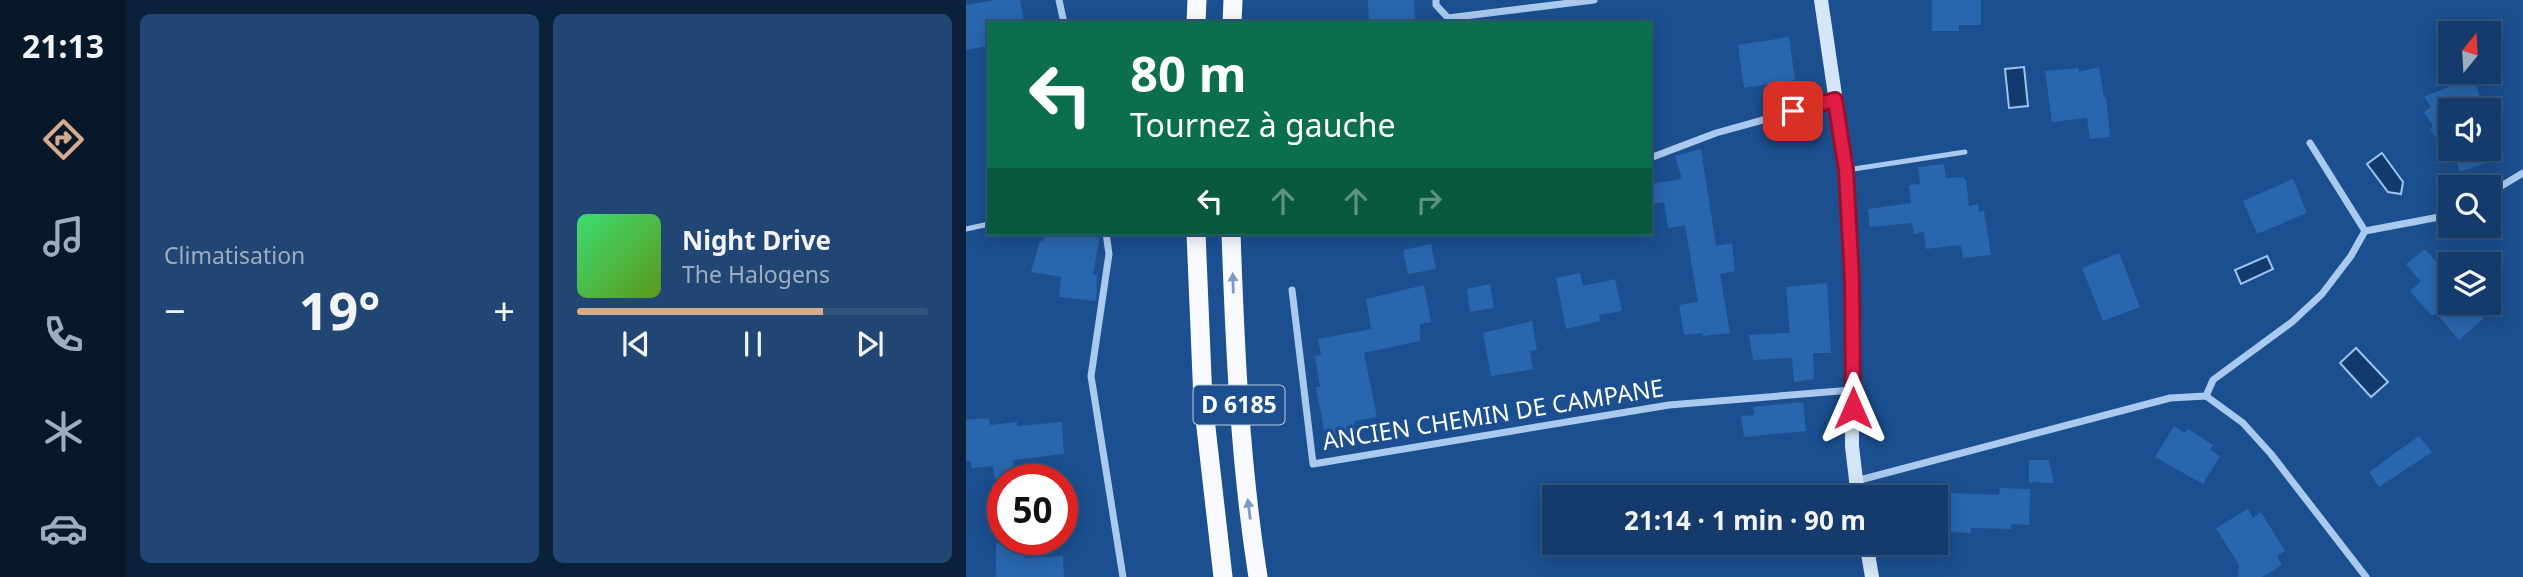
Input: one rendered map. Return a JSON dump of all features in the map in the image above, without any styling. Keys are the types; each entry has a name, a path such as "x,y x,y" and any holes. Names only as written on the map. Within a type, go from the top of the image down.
{"highway":[{"path":"1196,21 1197,0"},
{"path":"1231,21 1233,0"},
{"name":"D 6185","path":"1196,235 1203,401 1223,577"},
{"name":"D 6185","path":"1231,235 1235,361 1243,467 1258,577"}],"main road":[{"path":"1821,0 1846,170 1852,279 1852,446 1856,485"},
{"path":"1868,555 1872,577"}],"street":[{"path":"1059,0 1064,21"},
{"path":"1436,0 1436,5 1448,18 1594,0"},
{"path":"1652,157 1716,133 1835,100"},
{"path":"2311,143 2365,231"},
{"path":"2501,186 2523,173"},
{"path":"2365,231 2438,217"},
{"path":"2206,396 2213,380 2292,322 2322,294 2351,256 2365,231"},
{"path":"1106,235 1109,254 1091,376 1123,577"},
{"name":"ANCIEN CHEMIN DE CAMPANE","path":"1292,290 1313,464 1669,405 1853,390"},
{"path":"1856,481 2170,398 2206,396 2243,423 2271,454 2366,577"}],"lane":[{"path":"1846,170 1965,152"},
{"path":"966,229 987,224"}],"water":[{"path":"2024,67 2028,106 2009,108 2005,69"},
{"path":"2382,153 2403,182 2401,194 2388,192 2367,164"},
{"path":"2267,256 2273,269 2241,284 2235,270"},
{"path":"2356,348 2388,382 2371,397 2340,363"}],"building":[{"path":"995,0 1020,0 1024,21 987,21 987,46 966,50 966,5"},
{"path":"1368,0 1414,0 1415,21 1369,21"},
{"path":"1932,0 1981,0 1981,25 1959,25 1959,31 1932,31"},
{"path":"1789,37 1795,80 1744,88 1738,45"},
{"path":"2099,67 2104,98 2106,97 2110,137 2090,139 2087,118 2052,122 2045,71 2078,68 2079,72"},
{"path":"2456,84 2475,84 2480,97 2438,98 2438,141 2424,112 2431,107 2424,97"},
{"path":"1701,149 1716,246 1732,243 1735,271 1720,274 1730,333 1684,335 1679,305 1698,302 1685,225 1668,228 1664,202 1652,204 1652,184 1682,179 1675,156"},
{"path":"2456,161 2488,162 2460,172"},
{"path":"1944,164 1946,178 1962,177 1966,180 1969,206 1978,204 1979,212 1984,211 1991,255 1963,258 1961,245 1926,249 1924,232 1914,234 1912,223 1870,227 1868,209 1911,203 1909,185 1920,184 1918,167"},
{"path":"2293,179 2307,213 2257,234 2243,201"},
{"path":"1045,235 1100,236 1093,274 1097,275 1096,301 1059,297 1061,277 1031,272 1040,241 1043,242"},
{"path":"1431,244 1436,269 1408,274 1403,250"},
{"path":"2425,249 2438,264 2438,315 2482,315 2484,318 2459,340 2436,313 2432,316 2410,291 2421,282 2406,264"},
{"path":"2119,253 2140,307 2103,321 2082,268"},
{"path":"1580,273 1583,286 1615,279 1622,311 1599,315 1600,321 1566,329 1556,278"},
{"path":"1827,283 1831,353 1813,353 1814,379 1794,382 1792,358 1753,360 1749,335 1790,333 1786,287"},
{"path":"1490,284 1494,308 1470,312 1467,289"},
{"path":"1424,285 1431,322 1420,324 1420,341 1364,353 1377,417 1354,421 1357,440 1327,446 1316,387 1320,387 1315,356 1321,355 1318,339 1371,329 1366,299"},
{"path":"1532,321 1537,350 1530,351 1533,369 1491,376 1483,333"},
{"path":"1803,402 1806,431 1744,437 1741,416 1755,415 1753,407"},
{"path":"989,418 990,425 1017,422 1017,426 1062,422 1064,454 1013,460 1014,464 987,464 987,467 972,468 970,461 966,461 966,420"},
{"path":"2174,426 2185,433 2188,429 2213,445 2210,450 2220,456 2203,484 2155,457"},
{"path":"2419,436 2432,452 2379,487 2369,472"},
{"path":"2029,460 2049,460 2054,483 2029,482"},
{"path":"2000,488 2030,489 2029,525 2011,524 2011,529 1971,528 1971,533 1951,532 1951,493 1999,495"},
{"path":"2248,509 2253,518 2261,512 2285,551 2277,556 2282,565 2262,577 2238,577 2239,565 2216,528"},
{"path":"996,555 1025,555 1025,558 1063,556 1064,577 996,577"}],"route":[{"path":"1793,111 1835,100 1846,170 1852,279 1853,408"}]}
